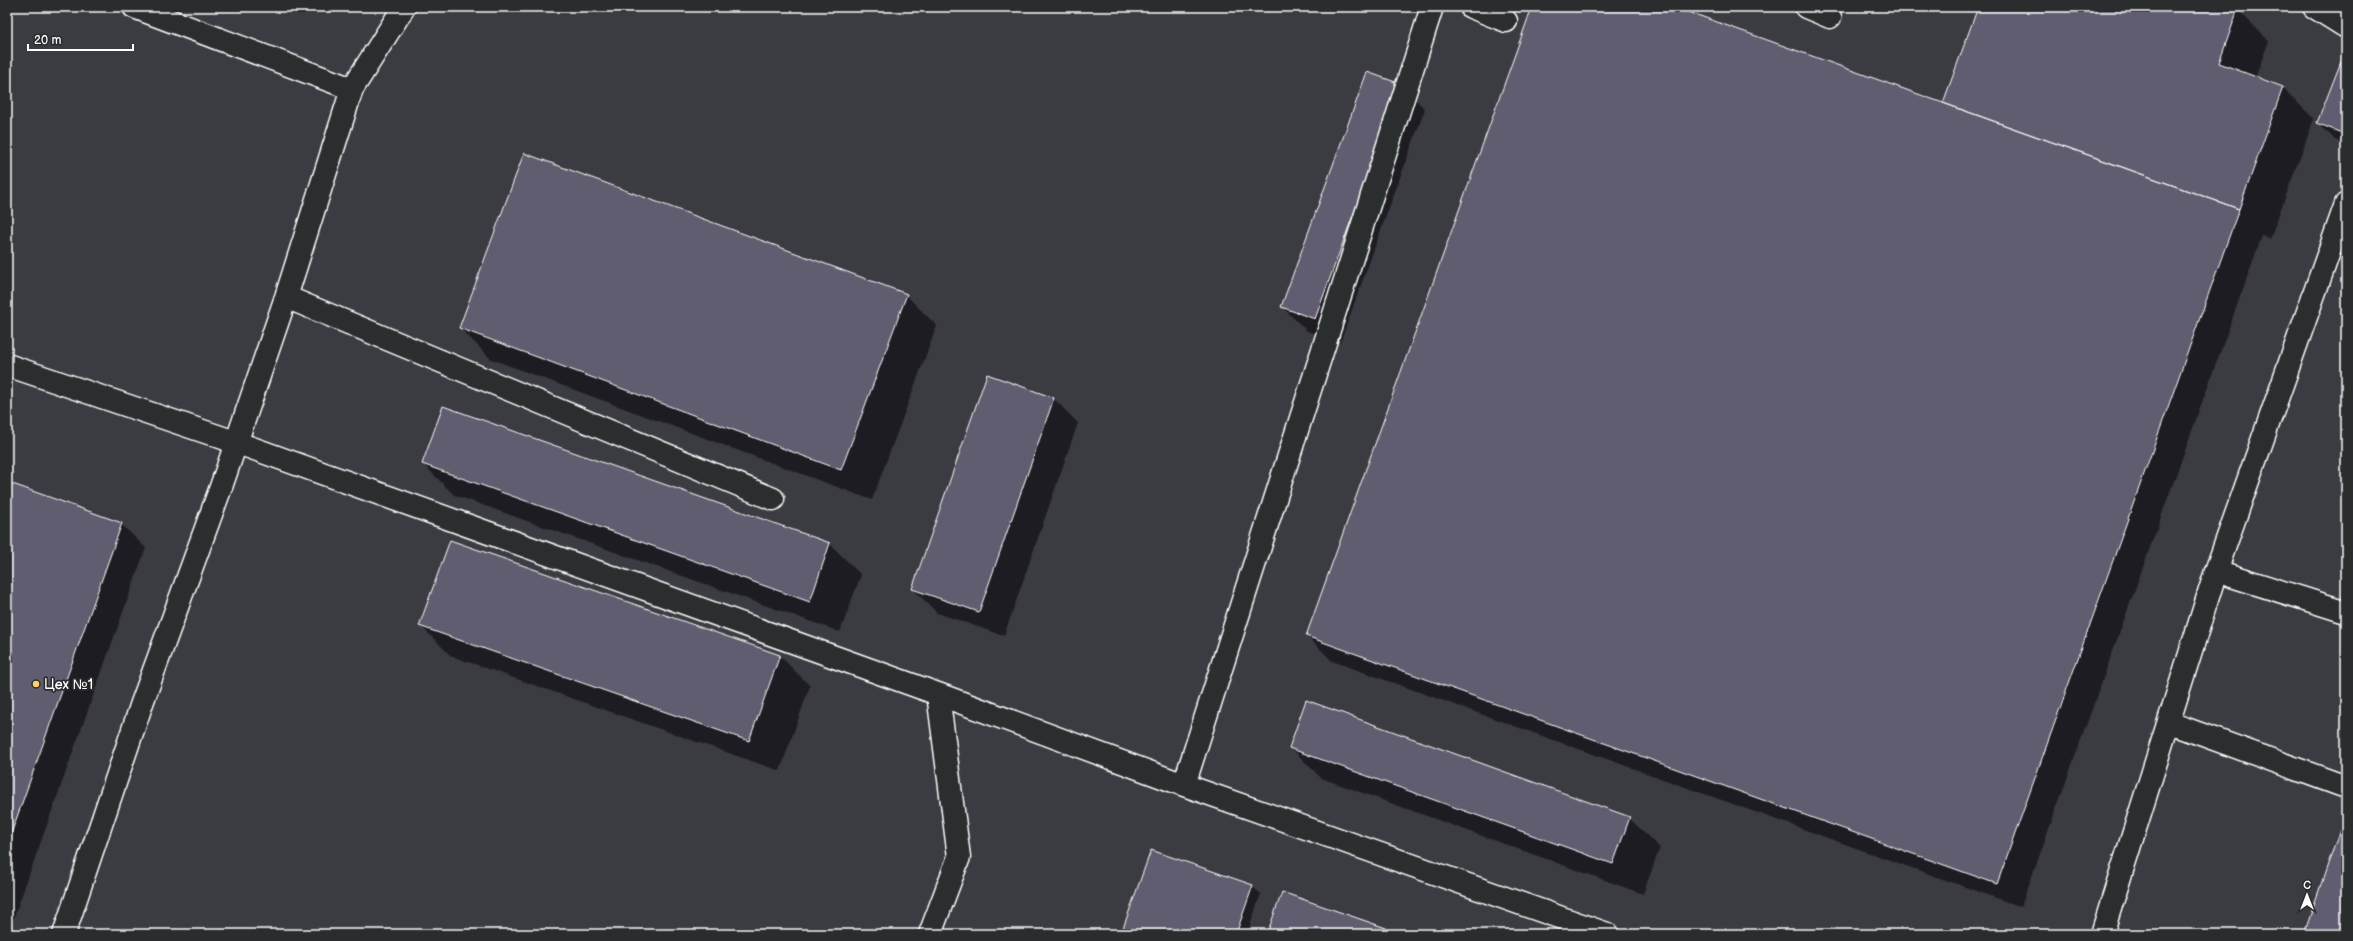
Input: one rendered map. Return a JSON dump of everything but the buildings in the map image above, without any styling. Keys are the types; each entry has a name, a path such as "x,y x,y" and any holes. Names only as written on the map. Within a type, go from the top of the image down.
{"lane":[{"path":"134,7 352,89"},
{"path":"64,934 142,702 173,621 286,297 352,89 404,7"},
{"path":"1184,785 1432,7"},
{"path":"1471,7 1506,21"},
{"path":"1806,7 1830,17"},
{"path":"2314,7 2346,27"},
{"path":"2102,934 2170,723 2216,571 2346,204"},
{"path":"286,297 773,499"},
{"path":"7,364 235,442 938,694 1184,785 1607,934"},
{"path":"2216,571 2346,612"},
{"path":"930,934 959,857 938,694"},
{"path":"2170,723 2346,787"}],"shaded area":[{"path":"7,7 2346,7 2346,934 7,934"}],"place":[{"name":"Цех №1","path":"36,684"}]}
